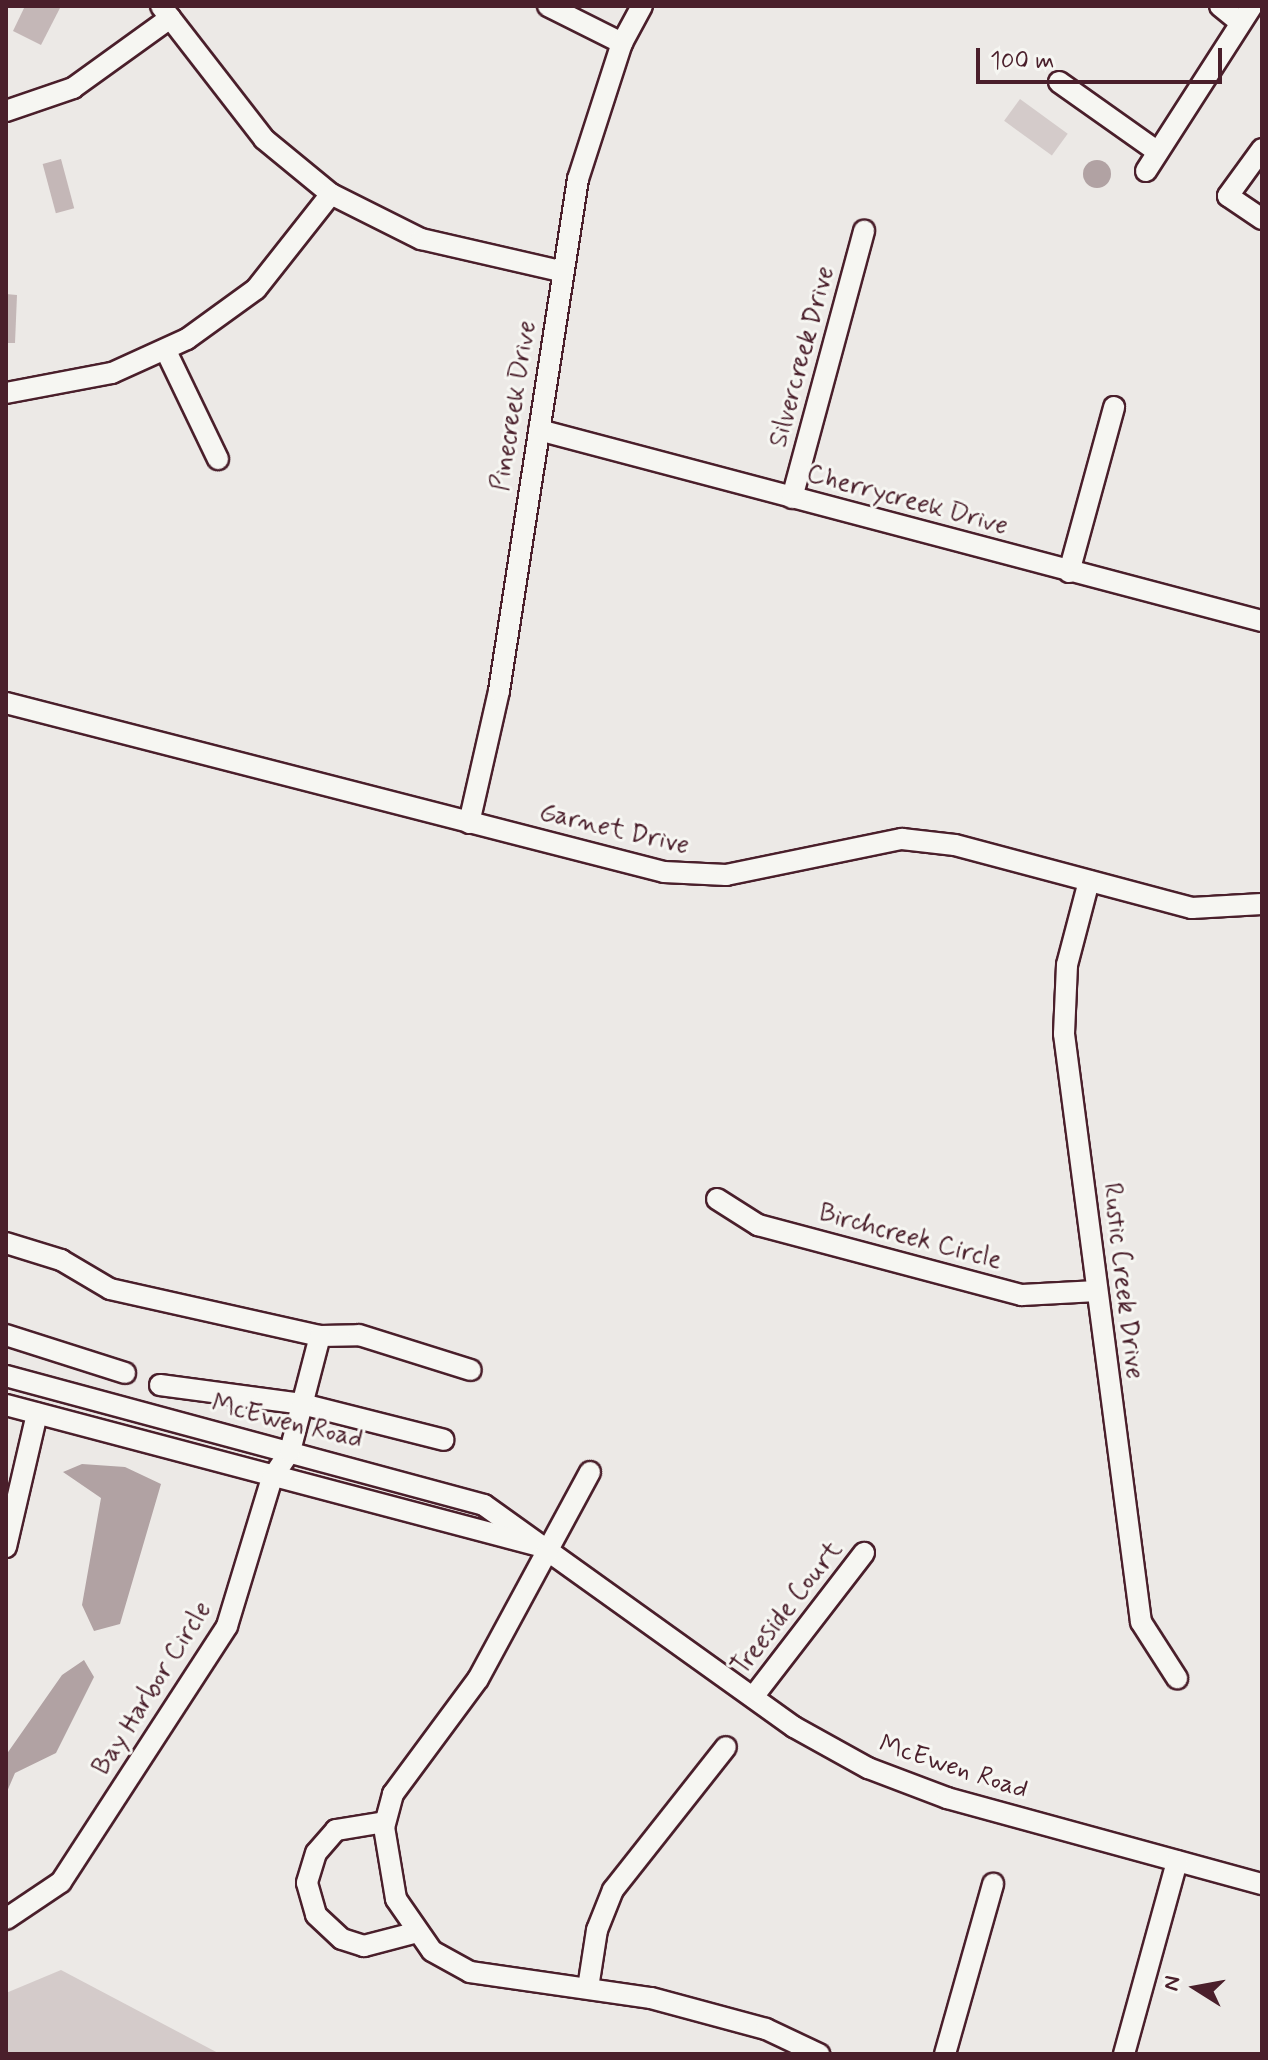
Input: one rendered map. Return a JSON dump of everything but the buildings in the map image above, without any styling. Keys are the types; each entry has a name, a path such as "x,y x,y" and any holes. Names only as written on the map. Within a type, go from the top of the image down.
{"street":[{"path":"548,6 622,43"},
{"name":"Pinecreek Drive","path":"469,823 488,757 561,271 588,137 622,43 642,6"},
{"path":"1146,171 1246,14 1220,6"},
{"path":"6,111 73,88 166,12 264,139 331,194 421,239 561,271"},
{"path":"1059,82 1158,152"},
{"path":"1262,149 1228,196 1262,219"},
{"path":"6,393 112,373 166,351 256,289 331,194"},
{"name":"Silvercreek Drive","path":"792,498 864,231"},
{"path":"166,351 218,459"},
{"path":"1069,572 1114,407"},
{"name":"Cherrycreek Drive","path":"539,430 1262,621"},
{"name":"Garnet Drive","path":"6,703 664,872 726,875 902,839 1089,881 1192,908 1262,904"},
{"name":"Rustic Creek Drive","path":"1089,881 1067,965 1063,1019 1141,1622 1177,1678"},
{"name":"Birchcreek Circle","path":"717,1199 758,1225 1022,1295 1097,1291"},
{"path":"7,1247 61,1260 110,1289 320,1336 359,1335 471,1370"},
{"path":"6,1335 125,1373"},
{"name":"Bay Harbor Circle","path":"6,1919 61,1882 227,1626 272,1478 290,1451 320,1336"},
{"name":"McEwen Road","path":"6,1376 442,1489 508,1516 543,1547 830,1749 907,1785 1262,1884"},
{"path":"160,1385 302,1404 444,1440"},
{"name":"McEwen Road","path":"6,1405 272,1478 543,1547"},
{"path":"6,1547 37,1414"},
{"path":"590,1472 543,1547 478,1679 407,1767 385,1822 389,1876 414,1933 448,1962 481,1976 588,1988 766,2029 819,2054"},
{"name":"Treeside Court","path":"753,1697 864,1553"},
{"path":"588,1988 597,1930 613,1890 726,1747"},
{"path":"385,1822 336,1830 316,1853 307,1883 316,1915 342,1939 364,1946 414,1933"},
{"path":"1124,2054 1177,1861"},
{"path":"945,2054 993,1884"}],"shaded area":[{"path":"1020,99 1068,134 1052,156 1004,121"},
{"path":"1097,160 1107,164 1111,174 1107,184 1097,188 1087,184 1083,174 1087,164"},
{"path":"82,1464 125,1467 161,1484 120,1624 94,1631 82,1605 101,1498 63,1472"},
{"path":"84,1660 94,1677 56,1753 15,1773 6,1794 6,1755 62,1675"},
{"path":"61,1970 220,2054 6,2054 6,1993"}]}
